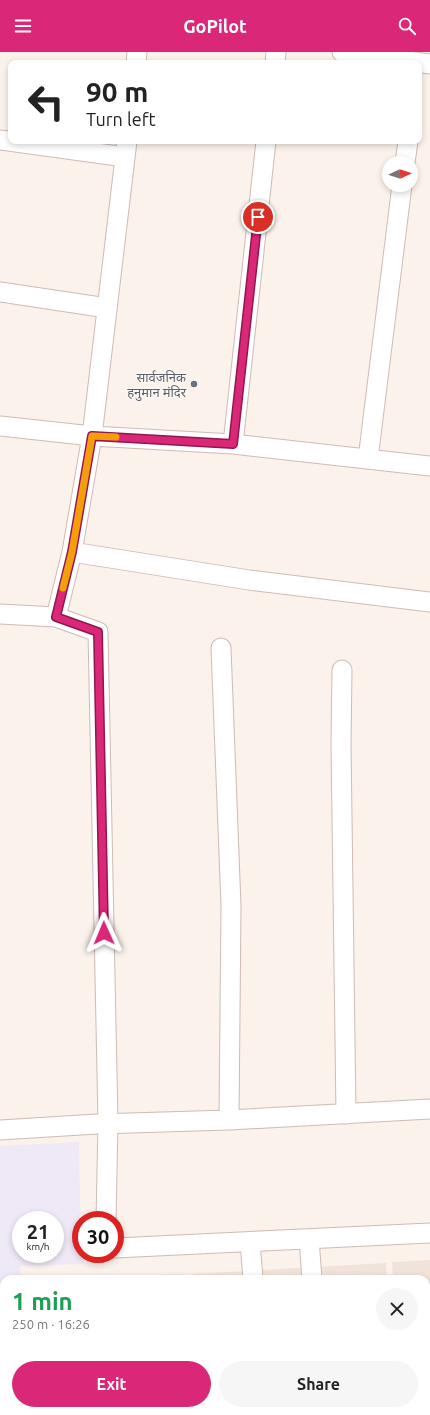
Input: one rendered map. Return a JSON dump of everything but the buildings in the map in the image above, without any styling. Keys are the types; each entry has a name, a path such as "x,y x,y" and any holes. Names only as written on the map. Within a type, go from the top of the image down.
{"street":[{"path":"342,52 421,60"},
{"path":"56,144 126,149 92,436 72,552 56,617"},
{"path":"233,444 266,144"},
{"path":"406,156 408,144"},
{"path":"368,458 401,192"},
{"path":"0,292 107,308"},
{"path":"0,426 92,436 233,444 430,466"},
{"path":"72,552 249,580 430,602"},
{"path":"0,614 56,617 98,632 108,1124 106,1211"},
{"path":"221,648 231,906 229,1120"},
{"path":"342,670 341,742 346,1114"},
{"path":"0,1130 430,1109"},
{"path":"124,1248 430,1233"},
{"path":"309,1239 312,1275"},
{"path":"250,1242 253,1275"}],"shaded area":[{"path":"79,1142 80,1211 72,1211 72,1263 83,1264 20,1266 21,1275 0,1275 0,1146"},
{"path":"430,1260 430,1275 393,1275 392,1262"},
{"path":"386,1263 387,1275 193,1275"},
{"path":"184,1274 184,1275 161,1275"}],"slow traffic":[{"path":"63,588 72,552 92,436 116,437"}],"place":[{"name":"सार्वजनिक हनुमान मंदिर","path":"194,384"}],"route":[{"path":"104,933 98,632 56,617 72,552 92,436 233,444 258,217"}]}
